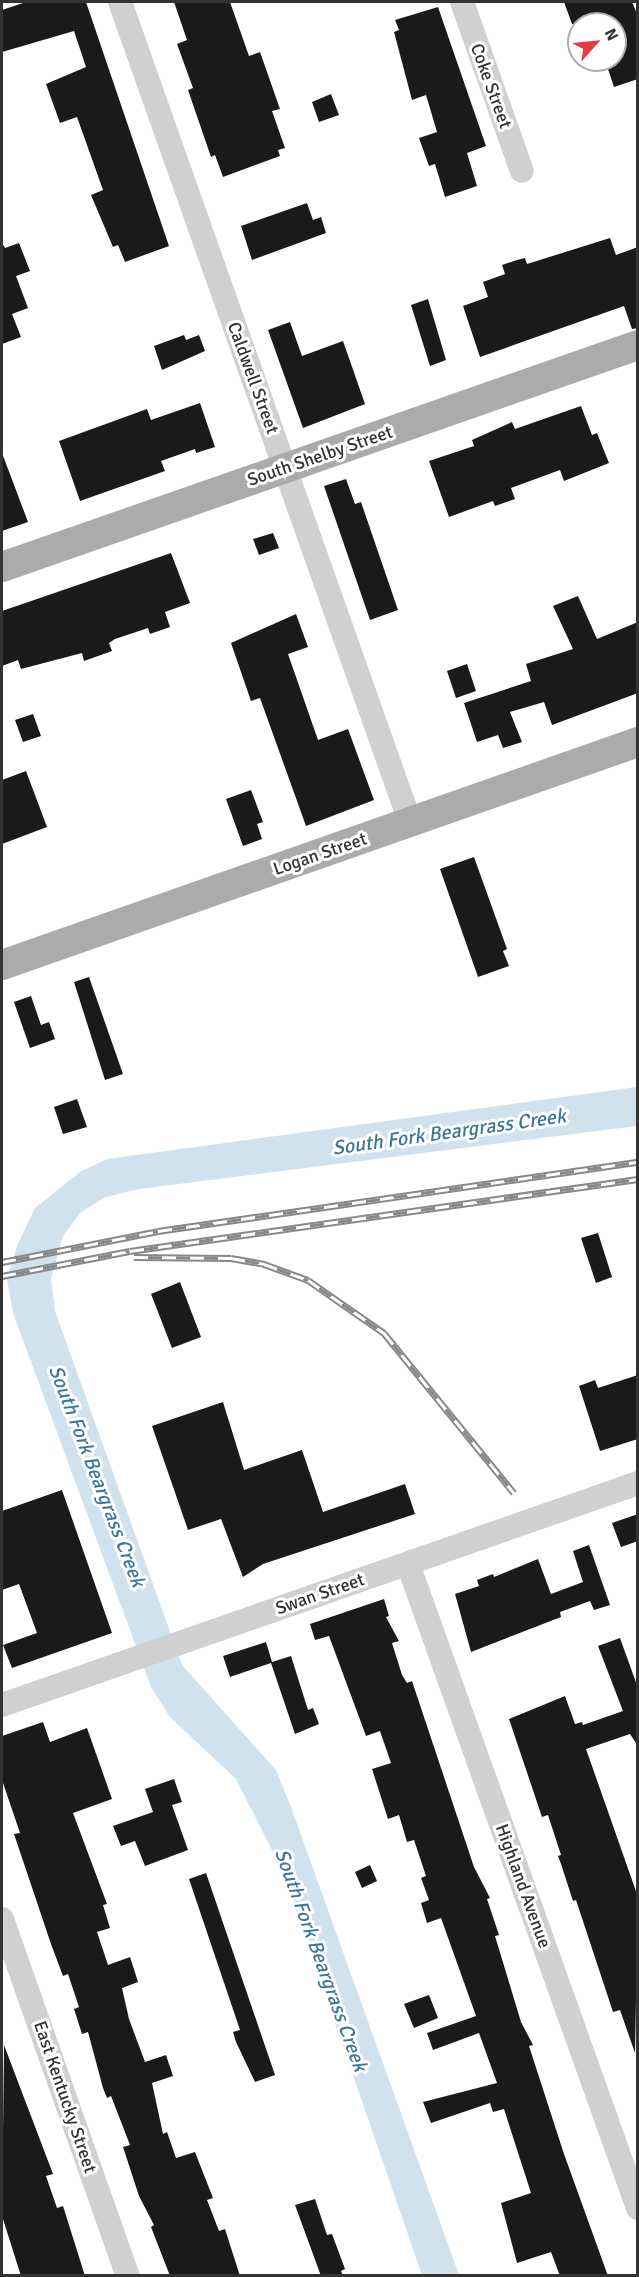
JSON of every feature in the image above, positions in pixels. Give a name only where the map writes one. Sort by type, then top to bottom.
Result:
[{"type":"main road","name":"South Shelby Street","points":[[2,567],[638,345]]},
{"type":"main road","name":"Logan Street","points":[[2,965],[638,742]]},
{"type":"street","name":"Caldwell Street","points":[[120,2],[410,822]]},
{"type":"street","name":"Coke Street","points":[[462,2],[522,171]]},
{"type":"street","name":"Swan Street","points":[[2,1705],[638,1483]]},
{"type":"street","name":"Highland Avenue","points":[[408,1564],[638,2208]]},
{"type":"street","name":"East Kentucky Street","points":[[2,1919],[128,2276]]},
{"type":"water","name":"South Fork Beargrass Creek","points":[[637,1087],[637,1126],[139,1189],[106,1197],[81,1212],[63,1236],[51,1278],[55,1311],[182,1665],[276,1770],[291,1807],[459,2275],[422,2275],[282,1870],[236,1779],[170,1717],[151,1687],[13,1313],[7,1279],[17,1246],[35,1208],[80,1172],[107,1159]]},
{"type":"building","points":[[26,2],[86,2],[169,246],[125,262],[118,245],[113,247],[91,195],[103,190],[77,117],[60,123],[46,84],[86,67],[74,31],[2,52],[2,10]]},
{"type":"building","points":[[174,2],[230,2],[249,56],[260,52],[280,109],[272,111],[285,148],[278,150],[280,156],[223,177],[215,155],[211,157],[188,90],[193,88],[177,44],[187,40]]},
{"type":"building","points":[[564,2],[632,2],[638,16],[638,79],[614,87],[609,72],[627,72],[627,12],[568,12]]},
{"type":"building","points":[[438,7],[486,146],[467,153],[477,186],[445,197],[435,164],[429,166],[419,138],[437,132],[426,95],[412,100],[394,32],[399,30],[395,20]]},
{"type":"building","points":[[331,94],[339,115],[319,122],[312,102]]},
{"type":"building","points":[[307,203],[313,220],[321,217],[326,233],[252,260],[241,226]]},
{"type":"building","points":[[610,238],[616,255],[638,247],[638,328],[632,329],[624,306],[480,357],[463,306],[488,297],[483,282],[505,274],[502,265],[525,258],[527,264]]},
{"type":"building","points":[[2,243],[5,248],[19,243],[30,271],[16,276],[28,308],[12,314],[21,337],[2,344]]},
{"type":"building","points":[[428,299],[446,360],[430,366],[411,305]]},
{"type":"building","points":[[290,322],[302,356],[343,341],[365,404],[303,428],[268,330]]},
{"type":"building","points":[[184,335],[186,340],[199,335],[205,351],[162,370],[154,346]]},
{"type":"building","points":[[200,403],[215,447],[196,453],[195,449],[161,461],[165,471],[80,501],[59,441],[147,409],[151,420]]},
{"type":"building","points":[[581,406],[592,435],[597,433],[609,463],[564,481],[560,470],[511,488],[515,499],[495,506],[493,501],[449,517],[429,461],[474,446],[472,440],[512,422],[515,429]]},
{"type":"building","points":[[2,453],[28,522],[2,531]]},
{"type":"building","points":[[346,479],[355,504],[361,502],[398,610],[370,620],[324,486]]},
{"type":"building","points":[[273,533],[279,548],[259,555],[253,539]]},
{"type":"building","points":[[171,553],[190,603],[165,612],[170,627],[150,634],[148,628],[115,639],[109,643],[112,651],[84,661],[82,653],[21,669],[18,660],[2,666],[2,611]]},
{"type":"building","points":[[578,596],[597,639],[638,622],[638,693],[552,725],[544,702],[510,712],[522,742],[503,748],[498,735],[477,742],[464,703],[531,681],[526,664],[573,649],[553,606]]},
{"type":"building","points":[[296,614],[308,647],[288,654],[318,740],[348,729],[374,800],[306,826],[260,698],[251,701],[231,643]]},
{"type":"building","points":[[467,664],[476,691],[456,698],[447,671]]},
{"type":"building","points":[[33,714],[41,736],[23,742],[15,720]]},
{"type":"building","points":[[26,771],[47,827],[2,844],[2,780]]},
{"type":"building","points":[[251,790],[263,822],[257,824],[262,839],[243,846],[226,799]]},
{"type":"building","points":[[474,857],[507,949],[503,951],[509,966],[478,977],[440,869]]},
{"type":"building","points":[[89,977],[123,1074],[105,1080],[74,982]]},
{"type":"building","points":[[31,996],[41,1025],[49,1022],[55,1039],[30,1048],[14,1002]]},
{"type":"building","points":[[77,1099],[87,1127],[63,1134],[54,1107]]},
{"type":"building","points":[[598,1233],[612,1277],[596,1283],[581,1238]]},
{"type":"building","points":[[180,1282],[201,1337],[172,1348],[151,1294]]},
{"type":"building","points":[[638,1375],[638,1439],[600,1451],[579,1386],[595,1380],[598,1388]]},
{"type":"building","points":[[223,1402],[244,1470],[302,1450],[323,1512],[405,1484],[415,1514],[263,1564],[243,1577],[221,1519],[188,1530],[152,1426]]},
{"type":"building","points":[[62,1490],[112,1633],[12,1668],[3,1645],[37,1633],[19,1584],[2,1590],[2,1511]]},
{"type":"building","points":[[638,1514],[638,1541],[621,1547],[612,1523]]},
{"type":"building","points":[[589,1545],[610,1605],[594,1610],[590,1601],[560,1612],[561,1617],[471,1652],[455,1594],[479,1586],[477,1580],[493,1574],[494,1577],[538,1559],[551,1594],[583,1582],[573,1551]]},
{"type":"building","points":[[384,1599],[389,1616],[386,1617],[399,1641],[392,1643],[402,1675],[407,1683],[412,1681],[474,1867],[490,1898],[487,1899],[499,1935],[495,1936],[521,2022],[533,2045],[529,2046],[564,2154],[608,2276],[560,2276],[551,2252],[517,2263],[501,2203],[531,2193],[504,2109],[493,2112],[490,2103],[431,2123],[423,2102],[497,2083],[479,2033],[433,2050],[427,2033],[476,2016],[441,1918],[427,1923],[421,1903],[429,1900],[421,1878],[426,1876],[414,1840],[407,1842],[399,1815],[388,1819],[372,1769],[391,1763],[380,1731],[366,1736],[329,1636],[315,1640],[310,1624]]},
{"type":"building","points":[[620,1638],[638,1688],[638,1746],[630,1734],[586,1749],[638,1897],[635,2053],[620,2010],[613,2012],[576,1900],[573,1901],[558,1856],[561,1855],[548,1815],[542,1817],[509,1719],[565,1696],[575,1724],[582,1722],[583,1725],[623,1711],[598,1646]]},
{"type":"building","points":[[266,1642],[272,1662],[291,1656],[308,1710],[313,1708],[319,1724],[295,1734],[271,1663],[230,1677],[223,1656]]},
{"type":"building","points":[[43,1722],[50,1742],[87,1728],[112,1799],[73,1813],[107,1904],[103,1905],[110,1928],[97,1932],[108,1965],[130,1957],[138,1982],[122,1988],[129,2019],[145,2062],[166,2055],[173,2076],[152,2083],[163,2134],[167,2132],[176,2158],[195,2152],[213,2198],[207,2200],[219,2231],[225,2229],[240,2276],[170,2276],[151,2227],[154,2225],[139,2196],[123,2147],[130,2145],[111,2096],[107,2098],[103,2088],[88,2032],[82,2034],[74,2009],[79,2007],[68,1974],[63,1976],[51,1944],[14,1834],[20,1833],[2,1780],[2,1736]]},
{"type":"building","points":[[174,1779],[182,1802],[172,1805],[188,1850],[145,1866],[135,1841],[121,1846],[113,1826],[153,1812],[145,1789]]},
{"type":"building","points":[[370,1865],[377,1881],[362,1888],[355,1872]]},
{"type":"building","points":[[206,1873],[275,2075],[255,2082],[236,2042],[233,2032],[240,2030],[189,1879]]},
{"type":"building","points":[[429,1995],[438,2018],[414,2028],[404,2004]]},
{"type":"building","points":[[4,2045],[53,2174],[46,2176],[57,2208],[63,2206],[85,2276],[21,2276],[2,2216]]},
{"type":"building","points":[[315,2199],[327,2235],[332,2234],[345,2269],[341,2271],[343,2276],[321,2276],[295,2205]]},
{"type":"railway","points":[[2,1262],[158,1231],[638,1162]]},
{"type":"railway","points":[[2,1276],[130,1251],[638,1179]]},
{"type":"railway","points":[[134,1257],[231,1258],[264,1264],[308,1280],[384,1333],[514,1493]]}]
